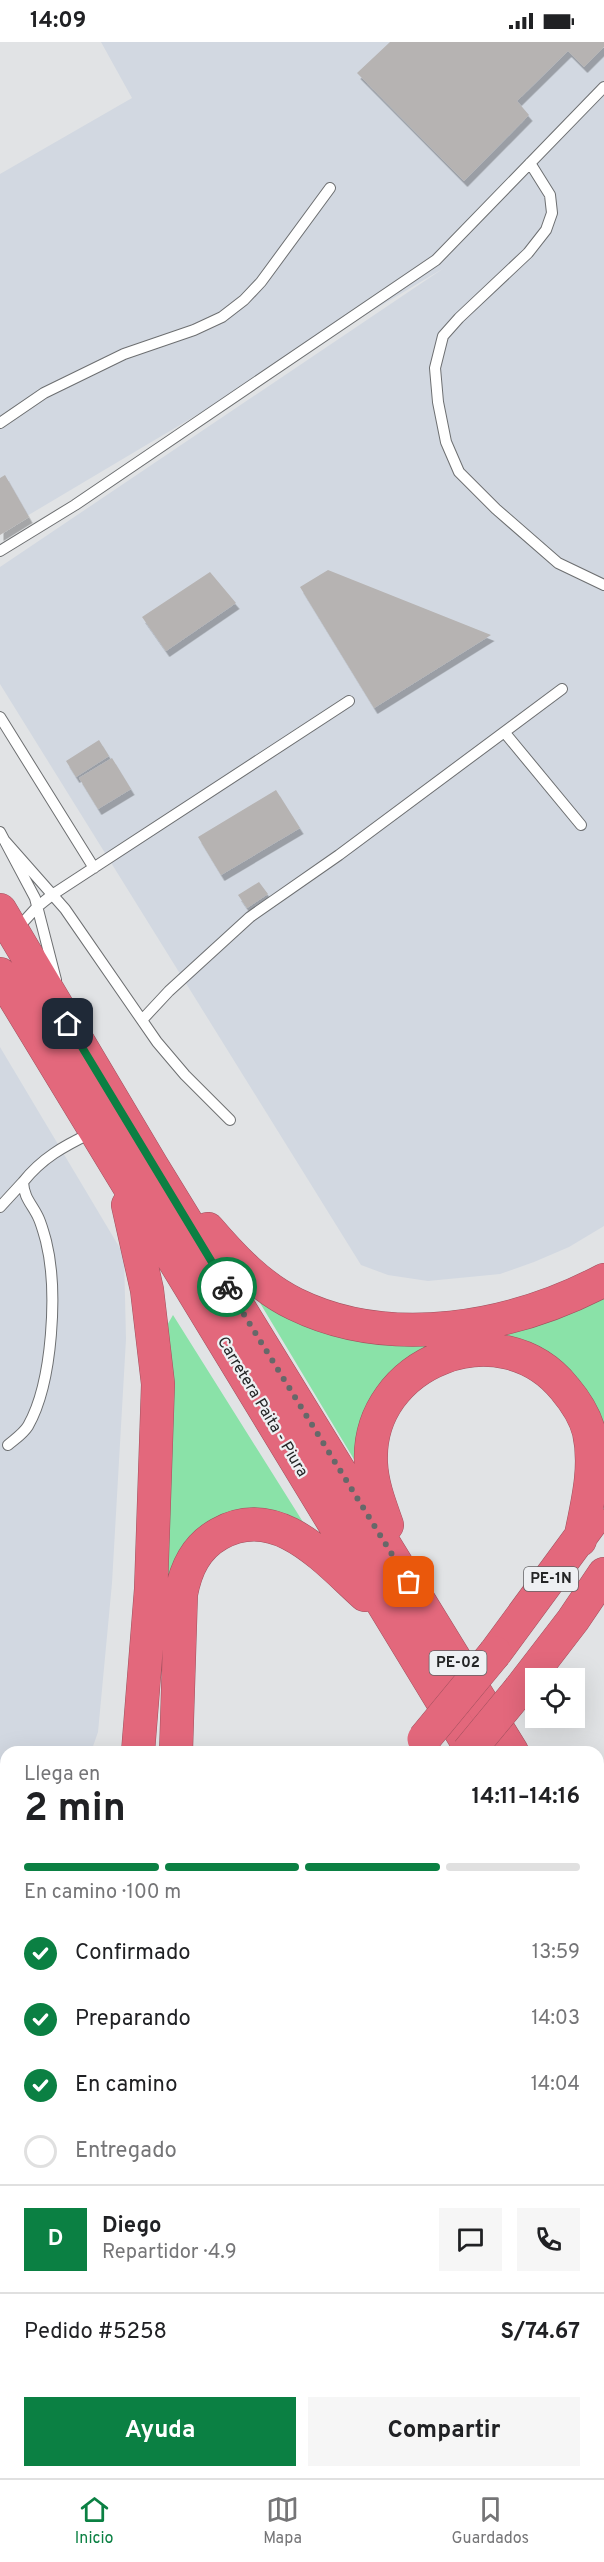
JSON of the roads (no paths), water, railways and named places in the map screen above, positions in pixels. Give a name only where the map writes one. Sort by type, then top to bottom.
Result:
[{"type":"highway","name":"Carretera Paita - Piura","points":[[7,922],[153,1166],[409,1582]]},
{"type":"highway","name":"Carretera Paita - Piura","points":[[0,974],[469,1746]]},
{"type":"highway","points":[[153,1166],[228,1252],[252,1275],[294,1303],[348,1323],[396,1329],[434,1329],[472,1324],[531,1310],[604,1280]]},
{"type":"highway","points":[[121,1174],[147,1290],[159,1384],[151,1589],[138,1746]]},
{"type":"highway","points":[[409,1582],[378,1501],[371,1463],[374,1434],[384,1408],[398,1387],[421,1368],[457,1353],[482,1349],[511,1353],[525,1358],[561,1383],[579,1407],[589,1431],[592,1463],[587,1508],[580,1540]]},
{"type":"highway","name":"PE-1N","points":[[418,1746],[495,1653],[580,1540],[604,1502]]},
{"type":"highway","points":[[176,1746],[183,1581],[198,1551],[215,1536],[246,1524],[268,1525],[290,1532],[314,1550],[389,1616]]},
{"type":"highway","name":"PE-1N","points":[[473,1746],[573,1620],[604,1574]]},
{"type":"highway","name":"PE-02","points":[[409,1582],[508,1746]]},
{"type":"highway","points":[[573,1620],[604,1599]]},
{"type":"lane","points":[[0,551],[75,505],[436,260],[604,87]]},
{"type":"lane","points":[[530,163],[550,195],[552,213],[546,230],[528,253],[443,336],[435,368],[438,402],[446,442],[459,472],[496,509],[558,563],[604,585]]},
{"type":"lane","points":[[0,423],[44,393],[124,354],[194,330],[222,317],[244,300],[261,282],[330,188]]},
{"type":"lane","points":[[142,1020],[169,991],[250,917],[339,855],[562,689]]},
{"type":"lane","points":[[7,922],[37,907],[349,701]]},
{"type":"lane","points":[[0,717],[94,868]]},
{"type":"lane","points":[[505,733],[581,825]]},
{"type":"lane","points":[[2,837],[65,909],[142,1020],[185,1075],[230,1120]]},
{"type":"lane","points":[[2,837],[37,907],[68,1024]]},
{"type":"lane","points":[[0,1207],[42,1160],[61,1147],[95,1131]]},
{"type":"lane","points":[[8,1445],[28,1425],[42,1386],[53,1296],[51,1265],[45,1240],[39,1219],[24,1194],[23,1182]]}]
